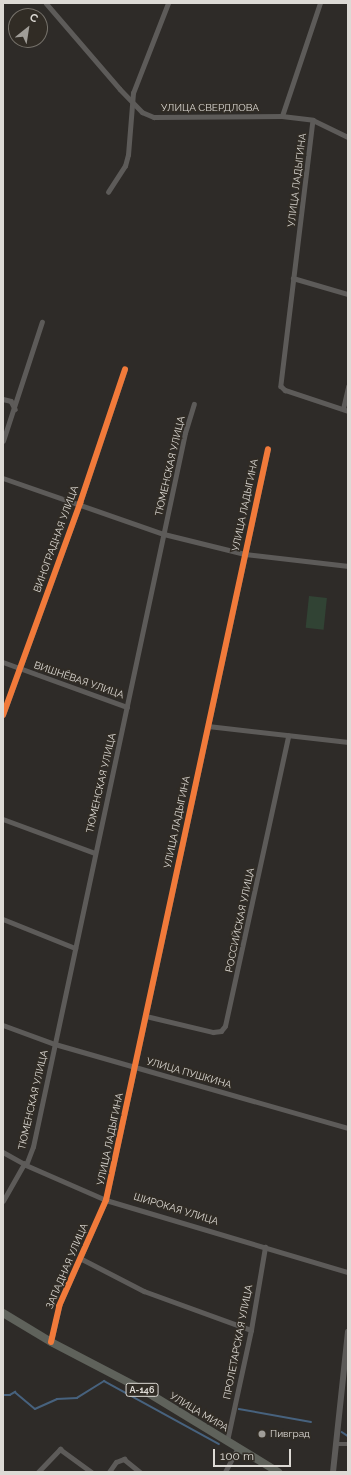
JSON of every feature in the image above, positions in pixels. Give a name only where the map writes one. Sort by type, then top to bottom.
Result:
[{"type":"highway","name":"УЛИЦА МИРА","points":[[3,1313],[50,1342],[145,1391],[278,1472]]},
{"type":"street","name":"УЛИЦА СВЕРДЛОВА","points":[[46,3],[132,102],[154,117],[282,116],[313,120],[348,137]]},
{"type":"street","points":[[108,192],[119,177],[128,155],[132,102],[168,3]]},
{"type":"street","points":[[282,116],[320,3]]},
{"type":"street","name":"УЛИЦА ЛАДЫГИНА","points":[[313,120],[281,386],[285,390],[346,410]]},
{"type":"street","points":[[294,278],[348,294]]},
{"type":"street","points":[[3,441],[15,409],[42,322]]},
{"type":"street","name":"ВИНОГРАДНАЯ УЛИЦА","points":[[3,715],[80,503],[125,369]]},
{"type":"street","points":[[346,410],[348,387]]},
{"type":"street","points":[[3,398],[11,401],[15,409]]},
{"type":"street","name":"ТЮМЕНСКАЯ УЛИЦА","points":[[3,1201],[25,1165],[33,1147],[185,433],[194,404]]},
{"type":"street","name":"УЛИЦА ЛАДЫГИНА","points":[[106,1200],[136,1067],[268,449]]},
{"type":"street","points":[[3,478],[80,503],[164,534],[245,554],[348,566]]},
{"type":"street","name":"ВИШНЁВАЯ УЛИЦА","points":[[3,662],[127,707]]},
{"type":"street","points":[[208,726],[348,742]]},
{"type":"street","name":"РОССИЙСКАЯ УЛИЦА","points":[[146,1016],[213,1032],[221,1031],[225,1026],[288,736]]},
{"type":"street","points":[[3,819],[95,854]]},
{"type":"street","points":[[3,919],[75,948]]},
{"type":"street","name":"УЛИЦА ПУШКИНА","points":[[3,1025],[55,1044],[348,1128]]},
{"type":"street","name":"ШИРОКАЯ УЛИЦА","points":[[3,1152],[25,1165],[106,1200],[348,1272]]},
{"type":"street","name":"ЗАПАДНАЯ УЛИЦА","points":[[50,1342],[58,1306],[106,1200]]},
{"type":"street","name":"ПРОЛЕТАРСКАЯ УЛИЦА","points":[[227,1441],[251,1330],[265,1247]]},
{"type":"street","points":[[80,1258],[144,1291],[251,1330]]},
{"type":"street","points":[[333,1472],[348,1332]]},
{"type":"street","points":[[336,1444],[348,1444]]},
{"type":"street","points":[[225,1472],[238,1448]]},
{"type":"street","points":[[38,1472],[60,1449],[64,1449],[92,1472]]},
{"type":"street","points":[[109,1472],[116,1462],[124,1459],[140,1472]]},
{"type":"green space","points":[[309,596],[327,598],[324,630],[306,628]]},
{"type":"waterway","points":[[3,1395],[10,1395],[15,1392],[35,1409],[57,1399],[77,1398],[104,1381],[219,1444]]},
{"type":"waterway","points":[[239,1409],[311,1422]]},
{"type":"waterway","points":[[342,1432],[348,1436]]},
{"type":"cycle path","points":[[3,715],[80,503],[125,369]]},
{"type":"cycle path","points":[[51,1342],[59,1306],[106,1200],[268,449]]},
{"type":"place","name":"Пивград","points":[[262,1434]]}]
